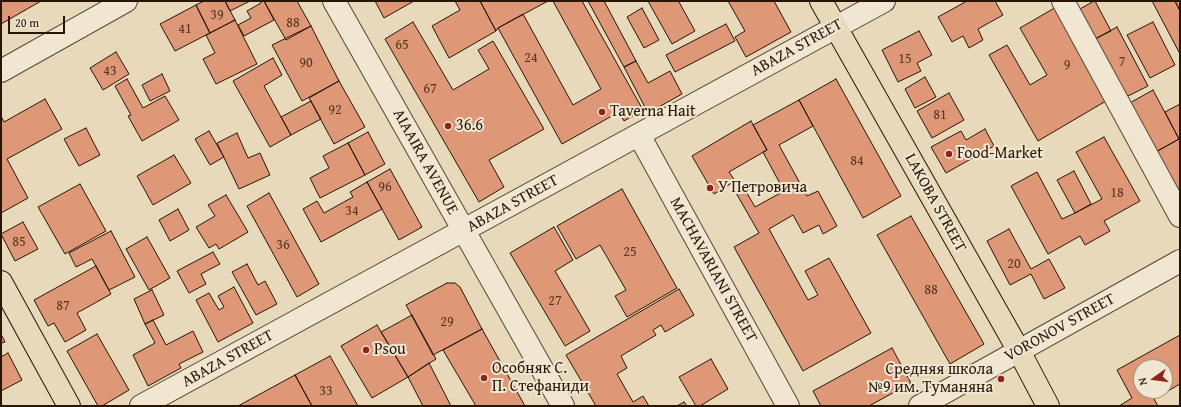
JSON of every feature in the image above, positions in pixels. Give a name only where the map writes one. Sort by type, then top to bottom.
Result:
[{"type":"main road","name":"LAKOBA STREET","points":[[821,1],[1019,351],[1048,406]]},
{"type":"main road","points":[[1,282],[70,406]]},
{"type":"street","points":[[1,71],[126,1]]},
{"type":"street","name":"AIAAIRA AVENUE","points":[[334,1],[563,406]]},
{"type":"street","name":"ABAZA STREET","points":[[141,406],[884,1]]},
{"type":"street","points":[[1063,1],[1180,216]]},
{"type":"street","name":"MACHAVARIANI STREET","points":[[639,135],[788,406]]},
{"type":"street","name":"VORONOV STREET","points":[[920,406],[1180,261]]},
{"type":"building","points":[[1,1],[41,1],[1,24]]},
{"type":"building","points":[[204,1],[225,1],[235,20],[210,33],[196,5]]},
{"type":"building","points":[[225,1],[250,1],[230,11]]},
{"type":"building","points":[[260,1],[264,1],[274,20],[244,36],[238,25],[251,18],[247,11],[261,3]]},
{"type":"building","points":[[264,1],[297,1],[311,26],[286,40]]},
{"type":"building","points":[[375,1],[414,1],[384,18]]},
{"type":"building","points":[[455,1],[480,1],[496,31],[449,58],[432,26],[460,10]]},
{"type":"building","points":[[480,1],[548,1],[498,28],[496,31]]},
{"type":"building","points":[[553,1],[582,1],[643,110],[624,121],[619,112],[562,144],[498,28],[523,14],[573,105],[601,89]]},
{"type":"building","points":[[588,1],[604,1],[636,61],[624,67]]},
{"type":"building","points":[[648,1],[681,1],[679,2],[695,31],[672,44]]},
{"type":"building","points":[[728,1],[774,1],[791,32],[746,57],[735,37],[745,31]]},
{"type":"building","points":[[967,1],[995,1],[1003,15],[978,29],[983,40],[969,48],[963,36],[952,42],[938,17]]},
{"type":"building","points":[[1094,1],[1111,31],[1095,39],[1080,9]]},
{"type":"building","points":[[1152,1],[1175,1],[1180,11],[1180,54]]},
{"type":"building","points":[[1175,1],[1180,1],[1180,11]]},
{"type":"building","points":[[196,5],[210,33],[175,51],[160,24]]},
{"type":"building","points":[[1058,6],[1111,98],[1038,141],[989,55],[1007,45],[1030,85],[1047,75],[1020,28]]},
{"type":"building","points":[[642,8],[659,40],[644,48],[627,17]]},
{"type":"building","points":[[235,20],[257,64],[216,84],[203,59],[215,53],[206,35]]},
{"type":"building","points":[[413,22],[453,90],[489,69],[478,50],[493,41],[544,129],[489,160],[504,187],[479,202],[385,39]]},
{"type":"building","points":[[1153,22],[1175,65],[1150,78],[1127,35]]},
{"type":"building","points":[[726,24],[735,41],[675,72],[666,55]]},
{"type":"building","points":[[311,26],[339,81],[302,101],[272,45]]},
{"type":"building","points":[[1117,27],[1148,86],[1126,97],[1095,39]]},
{"type":"building","points":[[919,31],[932,55],[917,63],[921,71],[898,82],[882,50]]},
{"type":"building","points":[[116,52],[129,74],[103,90],[90,68]]},
{"type":"building","points":[[273,58],[282,75],[264,86],[291,135],[270,147],[233,81]]},
{"type":"building","points":[[636,61],[648,83],[670,71],[682,94],[648,113],[624,67]]},
{"type":"building","points":[[162,74],[170,91],[150,101],[142,85]]},
{"type":"building","points":[[925,77],[936,97],[915,108],[905,89]]},
{"type":"building","points":[[127,79],[143,108],[165,96],[179,120],[142,141],[128,116],[131,115],[115,86]]},
{"type":"building","points":[[836,79],[901,196],[863,218],[799,100]]},
{"type":"building","points":[[339,81],[365,127],[334,144],[309,98]]},
{"type":"building","points":[[1153,90],[1179,139],[1154,153],[1128,104]]},
{"type":"building","points":[[949,93],[964,120],[932,138],[917,111]]},
{"type":"building","points":[[45,99],[62,129],[7,159],[28,198],[1,213],[1,116],[4,122]]},
{"type":"building","points":[[799,100],[813,126],[779,145],[807,196],[818,191],[837,226],[823,234],[819,225],[803,233],[793,215],[769,229],[808,300],[818,295],[805,271],[829,258],[871,333],[803,371],[734,247],[759,233],[736,193],[744,188],[755,207],[784,191],[763,152],[767,150],[753,125]]},
{"type":"building","points":[[311,101],[321,119],[291,135],[281,117]]},
{"type":"building","points":[[1180,104],[1180,199],[1154,153],[1179,139],[1165,112]]},
{"type":"building","points":[[751,121],[767,150],[729,172],[735,181],[714,194],[692,156]]},
{"type":"building","points":[[86,128],[100,155],[79,166],[64,139]]},
{"type":"building","points":[[985,129],[994,146],[946,173],[931,147],[961,131],[966,140]]},
{"type":"building","points":[[209,131],[224,157],[210,165],[195,139]]},
{"type":"building","points":[[368,132],[385,164],[365,175],[348,143]]},
{"type":"building","points":[[237,133],[248,158],[260,153],[270,175],[239,189],[217,143]]},
{"type":"building","points":[[1104,137],[1140,201],[1104,221],[1110,231],[1085,245],[1080,236],[1048,254],[1011,186],[1037,172],[1062,219],[1102,199],[1076,152]]},
{"type":"building","points":[[348,143],[365,175],[320,198],[310,178],[329,168],[323,156]]},
{"type":"building","points":[[174,155],[191,183],[153,205],[137,176]]},
{"type":"building","points":[[390,169],[422,227],[399,240],[367,182]]},
{"type":"building","points":[[1074,171],[1091,204],[1075,213],[1057,180]]},
{"type":"building","points":[[367,182],[382,209],[321,242],[303,209],[317,201],[324,213],[353,197],[350,192]]},
{"type":"building","points":[[80,184],[106,231],[65,254],[38,207]]},
{"type":"building","points":[[622,189],[677,288],[627,317],[615,296],[626,290],[600,245],[576,259],[557,226]]},
{"type":"building","points":[[269,193],[319,284],[297,297],[247,206]]},
{"type":"building","points":[[226,195],[248,232],[219,249],[216,244],[209,248],[196,227],[215,216],[208,205]]},
{"type":"building","points":[[178,209],[189,230],[170,241],[159,220]]},
{"type":"building","points":[[911,216],[984,344],[950,364],[877,235]]},
{"type":"building","points":[[23,222],[38,249],[15,261],[1,234]]},
{"type":"building","points":[[554,227],[573,260],[555,271],[590,331],[565,346],[510,253]]},
{"type":"building","points":[[1009,229],[1031,269],[1049,259],[1065,288],[1044,299],[1031,274],[1010,285],[987,241]]},
{"type":"building","points":[[111,231],[135,277],[109,290],[92,259],[76,267],[69,253]]},
{"type":"building","points":[[147,237],[170,278],[149,290],[126,249]]},
{"type":"building","points":[[213,252],[220,264],[201,274],[206,284],[189,293],[177,271]]},
{"type":"building","points":[[247,264],[258,285],[265,281],[277,304],[256,315],[232,272]]},
{"type":"building","points":[[96,266],[111,294],[77,313],[86,330],[65,342],[54,323],[48,326],[34,300]]},
{"type":"building","points":[[447,283],[455,283],[460,287],[482,329],[433,355],[406,305]]},
{"type":"building","points":[[234,287],[253,323],[218,342],[196,300],[209,293],[219,310],[224,307],[218,296]]},
{"type":"building","points":[[679,289],[694,315],[665,332],[661,325],[653,330],[656,335],[621,356],[627,368],[617,374],[633,402],[643,396],[649,406],[596,406],[566,355]]},
{"type":"building","points":[[152,290],[164,315],[145,324],[134,299]]},
{"type":"building","points":[[412,315],[436,359],[408,377],[381,332]]},
{"type":"building","points":[[153,320],[166,345],[193,331],[203,352],[179,364],[181,368],[148,386],[133,355],[155,343],[145,324]]},
{"type":"building","points":[[377,325],[408,377],[372,398],[341,346]]},
{"type":"building","name":"Особняк С. П. Стефаниди","points":[[482,329],[525,406],[476,406],[443,350]]},
{"type":"building","points":[[1,334],[5,342],[1,343]]},
{"type":"building","points":[[97,334],[129,390],[102,406],[98,406],[67,351]]},
{"type":"building","points":[[1180,335],[1180,384],[1173,388],[1173,359],[1137,359]]},
{"type":"building","points":[[892,348],[911,383],[869,406],[821,406],[813,391]]},
{"type":"building","points":[[8,353],[22,380],[1,391],[1,357]]},
{"type":"building","points":[[330,356],[358,406],[312,406],[295,375]]},
{"type":"building","points":[[711,359],[728,389],[700,406],[696,406],[679,377]]},
{"type":"building","points":[[1133,361],[1133,399],[1154,399],[1158,406],[1119,406],[1132,398],[1117,370]]},
{"type":"building","points":[[429,363],[451,406],[423,406],[408,377]]},
{"type":"building","points":[[295,375],[312,406],[238,406]]},
{"type":"building","points":[[684,402],[687,406],[677,406]]},
{"type":"place","name":"Taverna Hait","points":[[602,112]]},
{"type":"place","name":"36.6","points":[[448,126]]},
{"type":"place","name":"Food-Market","points":[[949,154]]},
{"type":"place","name":"У Петровича","points":[[710,188]]},
{"type":"place","name":"Psou","points":[[366,350]]},
{"type":"place","name":"Особняк С. П. Стефаниди","points":[[484,378]]},
{"type":"place","name":"Средняя школа №9 им. Туманяна","points":[[1001,379]]}]
